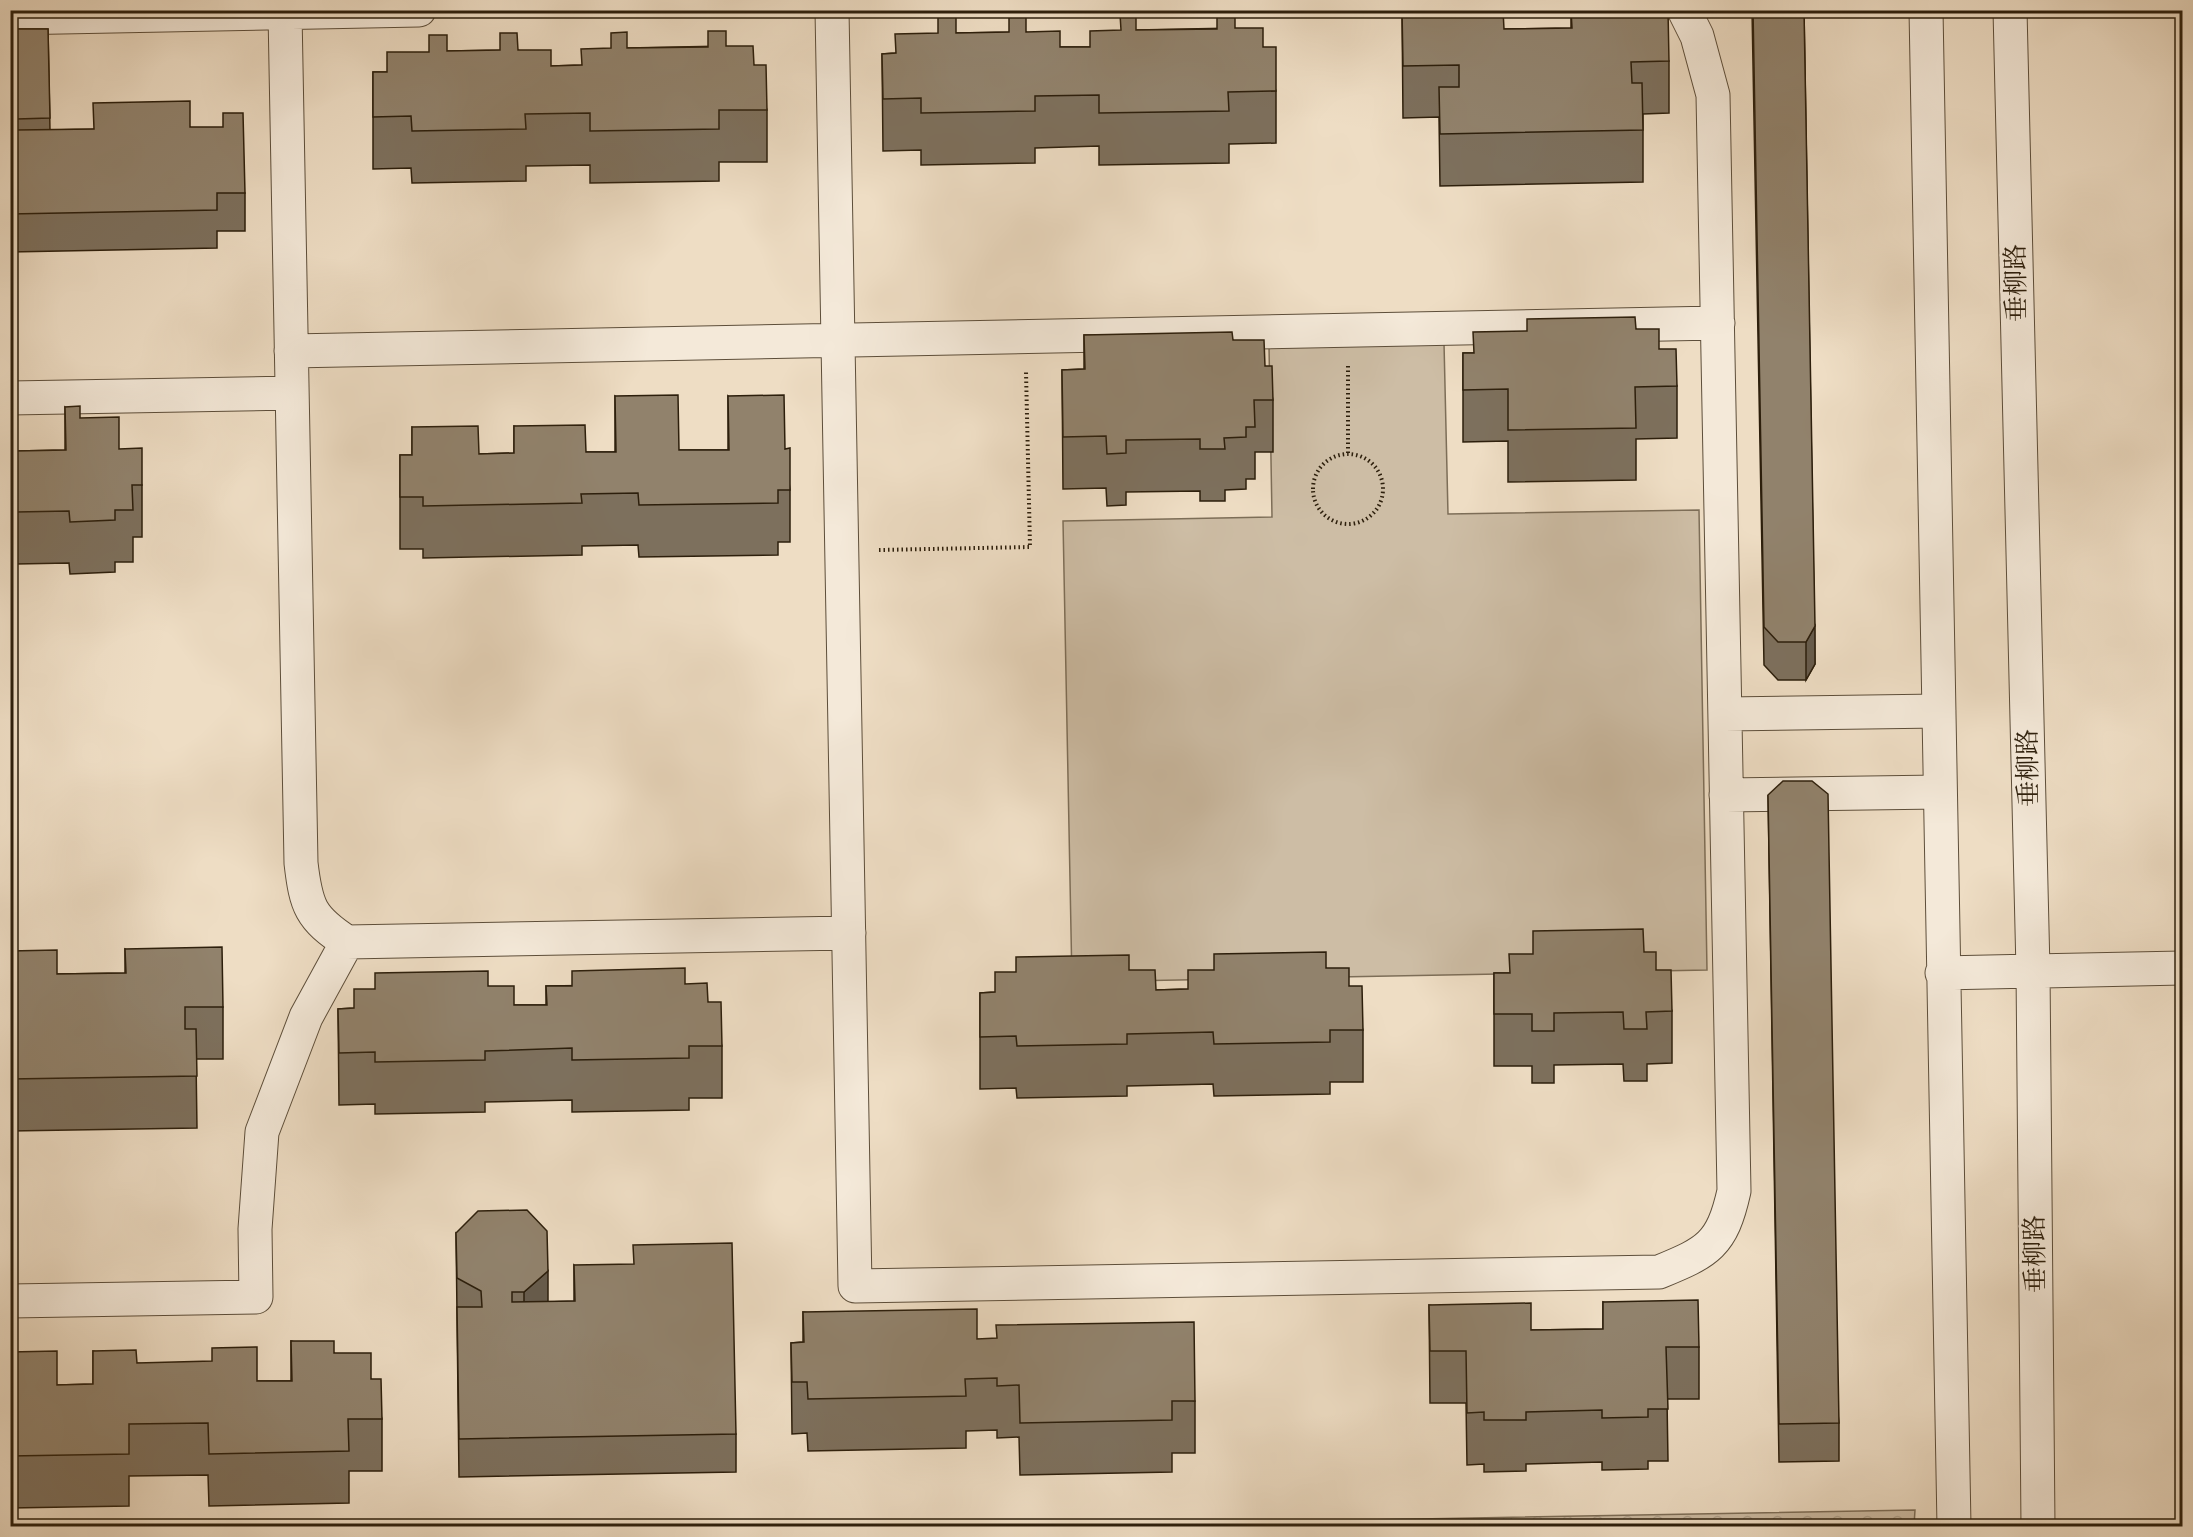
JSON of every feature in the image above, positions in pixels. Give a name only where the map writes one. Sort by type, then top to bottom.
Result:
[{"type":"street","points":[[10,18],[419,10]]},
{"type":"street","points":[[832,10],[855,1286],[1659,1272],[1692,1258],[1717,1239],[1728,1215],[1734,1191],[1713,94],[1697,36],[1684,10]]},
{"type":"street","points":[[1926,10],[1954,1527]]},
{"type":"street","name":"垂柳路","points":[[2010,10],[2032,970],[2038,1527]]},
{"type":"street","points":[[285,13],[301,863],[304,889],[314,916],[326,928],[347,942],[849,933]]},
{"type":"street","points":[[291,351],[1718,323]]},
{"type":"street","points":[[10,398],[292,393]]},
{"type":"street","points":[[1725,714],[1939,711]]},
{"type":"street","points":[[1726,795],[1940,792]]},
{"type":"street","points":[[10,1302],[256,1297],[255,1229],[262,1132],[306,1017],[347,942]]},
{"type":"street","points":[[1942,973],[2182,968]]},
{"type":"path","points":[[1348,330],[1348,454]]},
{"type":"path","points":[[842,551],[1030,547],[1025,335]]},
{"type":"path","points":[[1348,454],[1358,455],[1371,462],[1379,472],[1383,483],[1383,495],[1378,507],[1369,518],[1357,523],[1342,523],[1330,519],[1319,509],[1313,497],[1313,483],[1318,469],[1329,459],[1348,454]]},
{"type":"green space","points":[[1444,343],[1448,514],[1699,510],[1707,970],[1072,982],[1063,521],[1272,517],[1269,346]]},
{"type":"green space","points":[[1915,1510],[1914,1526],[1031,1526]]},
{"type":"building","points":[[10,10],[15,10],[15,29],[48,29],[50,118],[17,119],[17,130],[94,129],[93,103],[190,101],[190,127],[223,127],[223,113],[243,113],[245,193],[217,193],[217,210],[10,214]]},
{"type":"building","points":[[1402,10],[1503,10],[1504,29],[1572,28],[1571,10],[1668,10],[1669,61],[1631,62],[1632,83],[1642,83],[1643,130],[1440,134],[1439,87],[1459,87],[1459,65],[1403,66]]},
{"type":"building","points":[[1753,10],[1804,10],[1815,626],[1806,642],[1778,642],[1764,627]]},
{"type":"building","points":[[1217,13],[1235,13],[1235,28],[1263,28],[1263,47],[1276,47],[1276,91],[1228,92],[1229,111],[1099,113],[1099,95],[1035,96],[1035,111],[921,113],[921,98],[883,99],[882,54],[896,53],[895,34],[938,33],[938,17],[956,17],[956,33],[1009,32],[1009,15],[1026,15],[1026,32],[1060,31],[1060,47],[1090,47],[1090,31],[1121,30],[1120,14],[1136,14],[1136,30],[1217,29]]},
{"type":"building","points":[[708,31],[726,31],[726,46],[753,46],[754,65],[766,65],[767,110],[719,110],[719,129],[590,131],[590,113],[525,114],[526,129],[412,131],[411,116],[373,117],[373,72],[387,72],[387,52],[429,52],[429,35],[447,35],[447,51],[500,50],[500,33],[517,33],[518,50],[551,50],[551,66],[582,65],[581,49],[611,48],[611,33],[627,32],[627,48],[708,47]]},
{"type":"building","points":[[1635,317],[1636,329],[1659,329],[1659,349],[1676,349],[1677,386],[1635,387],[1636,428],[1508,430],[1508,389],[1463,390],[1463,353],[1474,353],[1473,332],[1527,331],[1527,319]]},
{"type":"building","points":[[1232,332],[1233,340],[1264,340],[1265,366],[1272,366],[1273,400],[1254,400],[1255,427],[1246,427],[1246,437],[1224,438],[1225,449],[1200,449],[1200,439],[1126,440],[1126,453],[1107,454],[1106,436],[1063,437],[1062,370],[1085,369],[1084,335]]},
{"type":"building","points":[[678,395],[679,450],[729,450],[728,396],[784,395],[785,449],[790,448],[790,490],[778,490],[778,503],[639,505],[638,493],[581,494],[582,503],[423,506],[423,497],[400,497],[400,455],[412,455],[412,427],[478,426],[479,454],[514,453],[514,426],[585,425],[586,452],[616,452],[615,396]]},
{"type":"building","points":[[80,406],[80,418],[119,417],[119,449],[142,448],[142,485],[132,485],[133,510],[115,510],[115,520],[70,522],[69,511],[16,512],[16,522],[10,522],[10,410],[15,409],[16,451],[66,450],[65,407]]},
{"type":"building","points":[[1783,781],[1812,781],[1828,794],[1839,1423],[1779,1424],[1768,795]]},
{"type":"building","points":[[1643,929],[1644,952],[1656,952],[1656,970],[1671,970],[1672,1011],[1646,1012],[1647,1029],[1624,1029],[1623,1012],[1554,1013],[1554,1031],[1532,1031],[1532,1014],[1494,1014],[1494,973],[1510,973],[1509,954],[1533,954],[1533,931]]},
{"type":"building","points":[[222,947],[223,1007],[185,1007],[185,1029],[196,1029],[197,1076],[10,1079],[10,1032],[13,1032],[12,1010],[10,1010],[10,951],[57,950],[57,974],[126,973],[125,949]]},
{"type":"building","points":[[1326,952],[1326,968],[1349,968],[1349,986],[1362,986],[1363,1030],[1330,1030],[1330,1042],[1214,1044],[1213,1032],[1127,1034],[1127,1044],[1017,1046],[1016,1036],[980,1037],[980,993],[995,992],[995,972],[1016,972],[1016,957],[1129,955],[1129,970],[1155,970],[1156,990],[1188,989],[1188,970],[1214,970],[1214,954]]},
{"type":"building","points":[[685,968],[685,984],[707,983],[708,1002],[721,1002],[722,1046],[689,1046],[689,1058],[572,1060],[572,1048],[485,1051],[485,1060],[375,1062],[375,1052],[339,1053],[338,1009],[354,1008],[354,989],[375,989],[375,973],[488,971],[488,986],[514,986],[514,1005],[547,1005],[546,986],[572,986],[572,971]]},
{"type":"building","points":[[527,1210],[547,1231],[548,1271],[524,1292],[512,1292],[512,1302],[575,1301],[574,1265],[634,1264],[633,1245],[732,1243],[736,1434],[459,1439],[457,1307],[482,1307],[481,1291],[457,1278],[456,1233],[478,1211]]},
{"type":"building","points":[[1698,1300],[1699,1347],[1666,1347],[1668,1409],[1648,1409],[1648,1417],[1602,1418],[1602,1410],[1526,1412],[1526,1420],[1484,1420],[1484,1412],[1467,1413],[1466,1351],[1430,1351],[1429,1305],[1531,1303],[1531,1330],[1603,1329],[1603,1302]]},
{"type":"building","points":[[977,1309],[977,1339],[997,1338],[996,1325],[1194,1322],[1195,1401],[1172,1401],[1172,1420],[1020,1423],[1019,1385],[997,1386],[997,1378],[965,1379],[966,1396],[808,1399],[807,1382],[792,1382],[791,1343],[804,1342],[803,1312]]},
{"type":"building","points":[[291,1341],[334,1341],[334,1353],[371,1353],[371,1379],[381,1379],[382,1419],[348,1419],[349,1451],[209,1454],[208,1423],[129,1424],[129,1454],[10,1456],[10,1352],[57,1351],[57,1385],[93,1384],[93,1351],[136,1350],[137,1363],[212,1361],[212,1348],[257,1347],[257,1381],[292,1381]]}]
